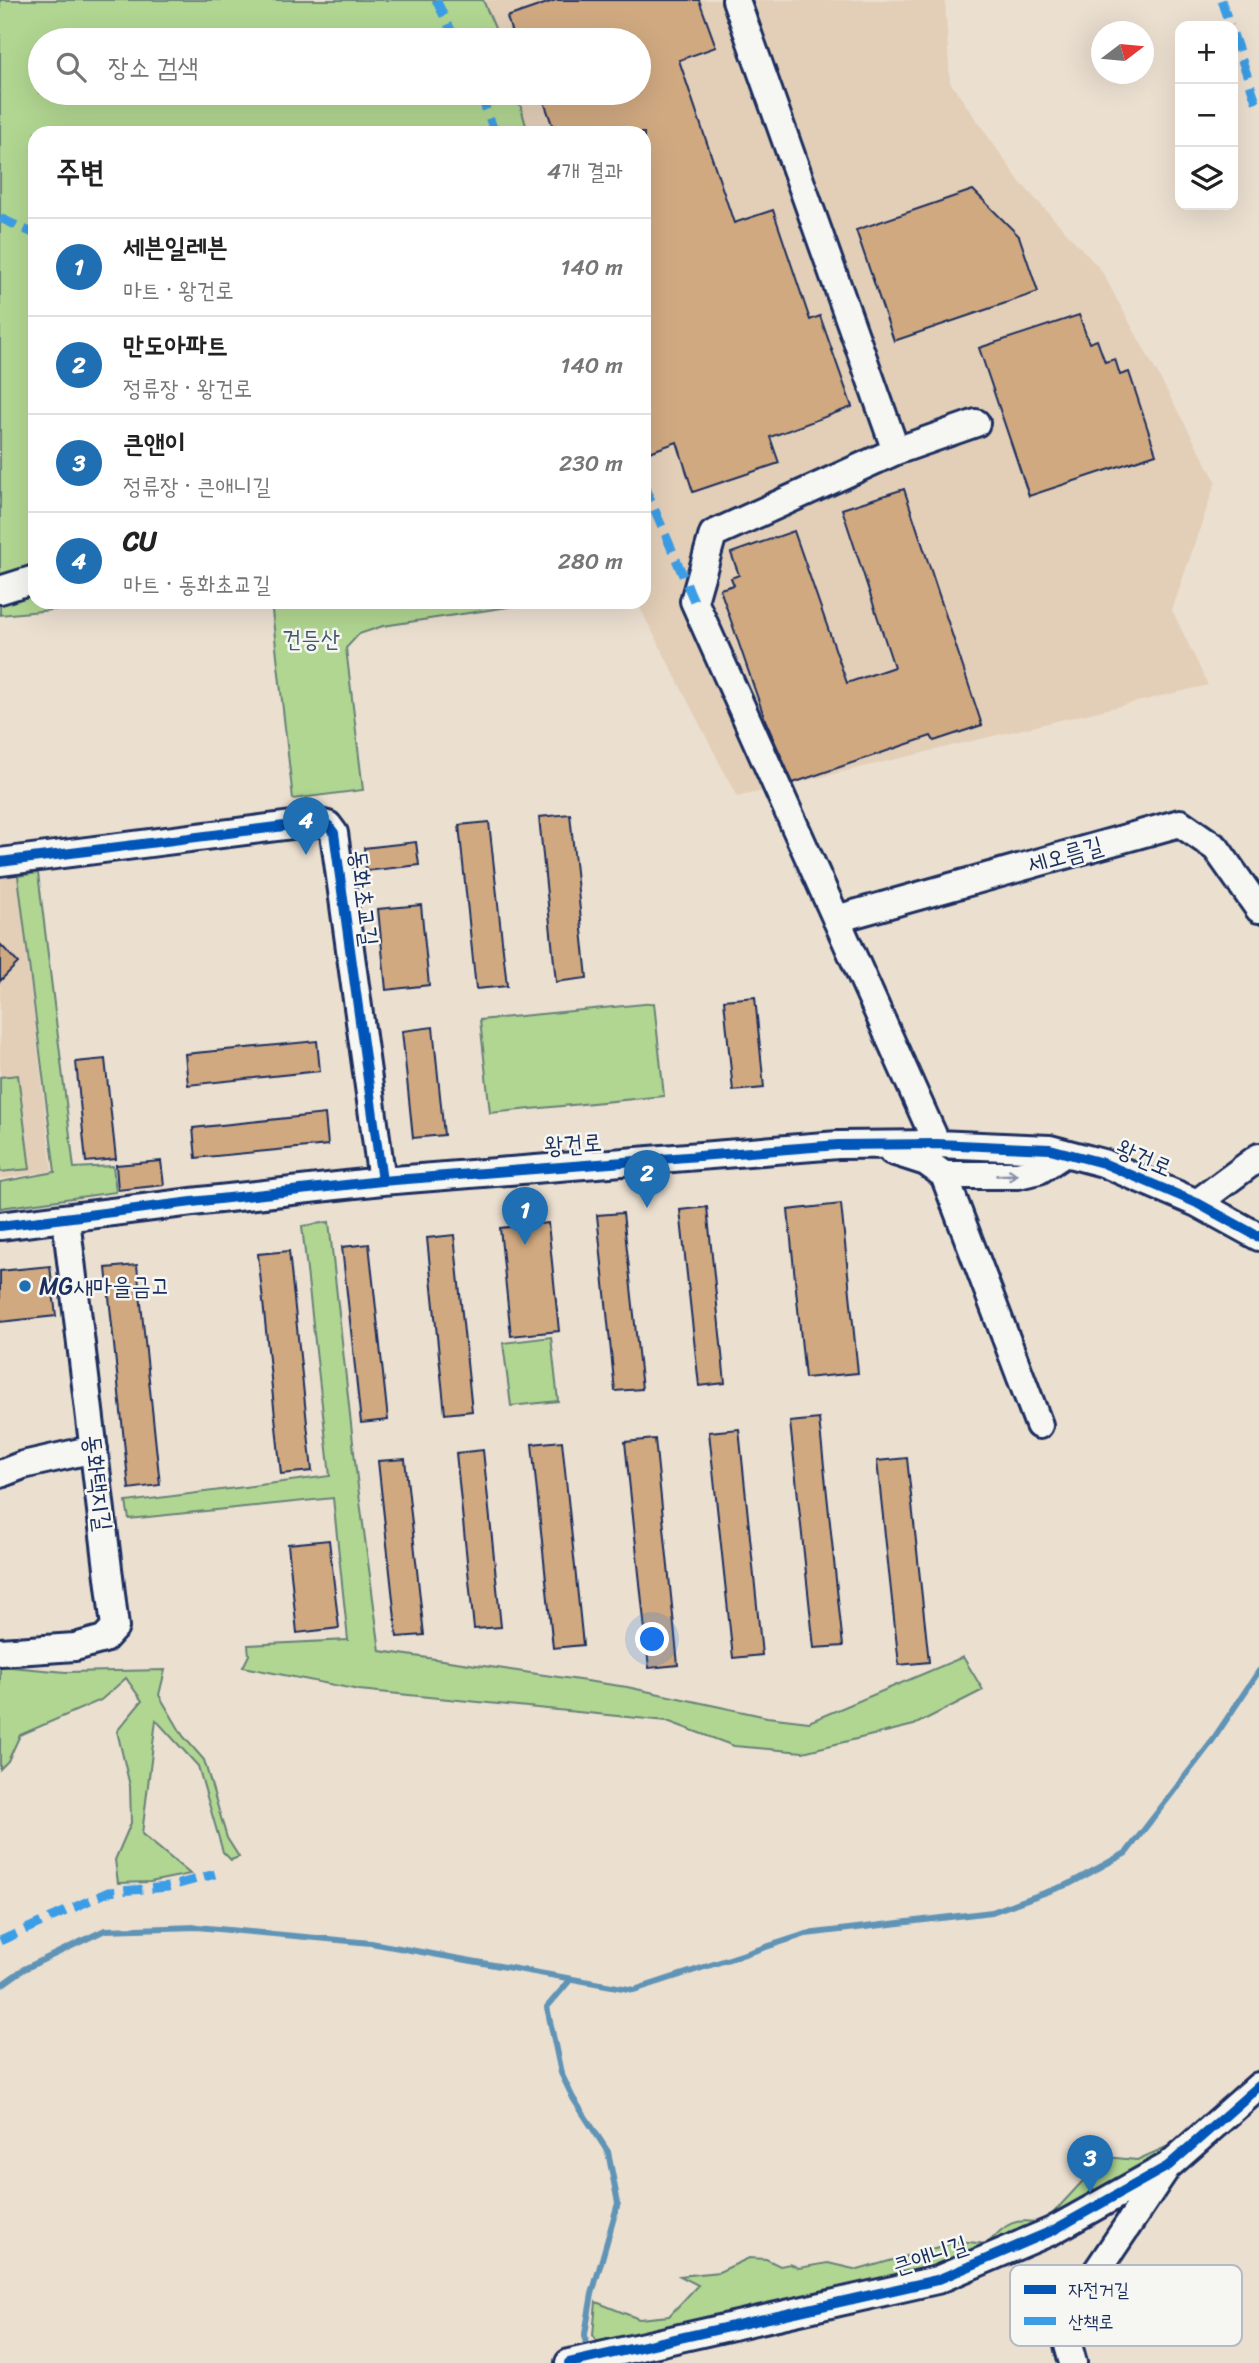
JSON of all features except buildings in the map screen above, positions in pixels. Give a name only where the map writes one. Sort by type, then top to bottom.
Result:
[{"type":"street","points":[[736,0],[896,451]]},
{"type":"street","points":[[937,1144],[694,601],[713,534],[896,451],[976,423]]},
{"type":"street","points":[[0,590],[28,581]]},
{"type":"street","name":"동화초교길","points":[[0,862],[305,823],[328,825],[334,833],[382,1181]]},
{"type":"street","name":"세오름길","points":[[836,919],[1180,824],[1216,848],[1259,909]]},
{"type":"street","name":"왕건로","points":[[0,1226],[382,1181],[810,1147],[937,1144],[1050,1149],[1102,1163],[1197,1203],[1259,1237]]},
{"type":"street","points":[[874,1145],[926,1162],[944,1175],[1038,1425]]},
{"type":"street","points":[[944,1175],[1018,1175],[1039,1170],[1065,1153]]},
{"type":"street","points":[[1197,1203],[1259,1157]]},
{"type":"street","name":"동화택지길","points":[[0,1652],[75,1647],[104,1639],[115,1627],[66,1219]]},
{"type":"street","points":[[0,1474],[23,1465],[94,1450]]},
{"type":"street","name":"큰애니길","points":[[569,2363],[937,2280],[1052,2231],[1168,2166],[1259,2086]]},
{"type":"street","name":"큰애니길","points":[[1101,2265],[1168,2166]]},
{"type":"street","name":"큰애니길","points":[[1068,2346],[1073,2363]]},
{"type":"shaded area","points":[[483,0],[945,0],[950,82],[1020,182],[1101,270],[1216,481],[1172,610],[1208,685],[737,797],[641,609],[651,609],[651,126],[526,126],[520,105],[651,105],[651,28],[495,28]]},
{"type":"shaded area","points":[[18,876],[52,1171],[0,1179],[0,878]]},
{"type":"green space","points":[[0,0],[483,0],[495,28],[28,28],[28,105],[520,105],[526,126],[28,126],[28,575],[0,584]]},
{"type":"green space","points":[[28,591],[28,609],[63,609],[0,615],[0,599]]},
{"type":"green space","name":"건등산","points":[[272,609],[495,609],[383,626],[359,634],[346,648],[363,790],[293,799]]},
{"type":"green space","points":[[38,873],[74,1168],[113,1166],[116,1192],[0,1208],[0,1182],[55,1172],[18,876]]},
{"type":"green space","points":[[654,1003],[664,1096],[490,1113],[480,1020]]},
{"type":"green space","points":[[18,1075],[30,1169],[0,1172],[0,1077]]},
{"type":"green space","points":[[329,1222],[357,1479],[380,1651],[627,1687],[767,1717],[809,1722],[963,1657],[983,1690],[914,1725],[803,1752],[734,1746],[667,1721],[359,1690],[243,1667],[249,1655],[248,1645],[348,1640],[333,1498],[129,1519],[126,1502],[330,1476],[302,1226]]},
{"type":"green space","points":[[551,1337],[558,1401],[511,1406],[503,1343]]},
{"type":"green space","points":[[0,1666],[66,1672],[165,1670],[159,1695],[183,1736],[204,1760],[227,1838],[239,1857],[231,1860],[223,1852],[198,1766],[156,1720],[142,1834],[190,1874],[150,1882],[118,1883],[115,1860],[131,1823],[130,1786],[117,1731],[142,1701],[126,1678],[101,1700],[20,1735],[8,1761],[0,1769]]},
{"type":"green space","points":[[1259,2087],[1052,2232],[923,2274],[599,2347],[593,2335],[596,2302],[639,2319],[669,2316],[698,2285],[680,2276],[719,2272],[749,2258],[766,2259],[780,2266],[790,2264],[799,2268],[828,2263],[858,2270],[959,2241],[987,2244],[1012,2223],[1044,2223],[1105,2157],[1137,2160],[1173,2144],[1215,2112]]},
{"type":"waterway","points":[[0,1986],[24,1969],[105,1930],[197,1927],[371,1943],[634,1990],[806,1934],[992,1912],[1069,1884],[1126,1853],[1210,1744],[1259,1671]]},
{"type":"waterway","points":[[571,1979],[547,2007],[561,2073],[573,2098],[608,2152],[618,2203],[592,2294],[585,2334],[586,2350]]},
{"type":"marked path","points":[[436,0],[450,28]]},
{"type":"marked path","points":[[1221,0],[1228,21]]},
{"type":"marked path","points":[[1238,49],[1259,110]]},
{"type":"marked path","points":[[484,105],[492,126]]},
{"type":"marked path","points":[[0,218],[28,231]]},
{"type":"marked path","points":[[651,501],[694,601]]},
{"type":"marked path","points":[[0,1941],[108,1892],[168,1887],[215,1874]]},
{"type":"cycle path","points":[[0,862],[316,822],[328,825],[334,833],[382,1181]]},
{"type":"cycle path","points":[[0,1226],[382,1181],[838,1145],[937,1144],[1050,1149],[1103,1163],[1197,1203],[1259,1237]]},
{"type":"cycle path","points":[[569,2363],[937,2280],[1052,2231],[1168,2166],[1259,2086]]},
{"type":"place","name":"CU","points":[[306,855]]},
{"type":"place","name":"만도아파트","points":[[647,1208]]},
{"type":"place","name":"세븐일레븐","points":[[525,1245]]},
{"type":"place","name":"MG새마을금고","points":[[25,1286]]},
{"type":"place","name":"큰앤이","points":[[1090,2193]]}]
